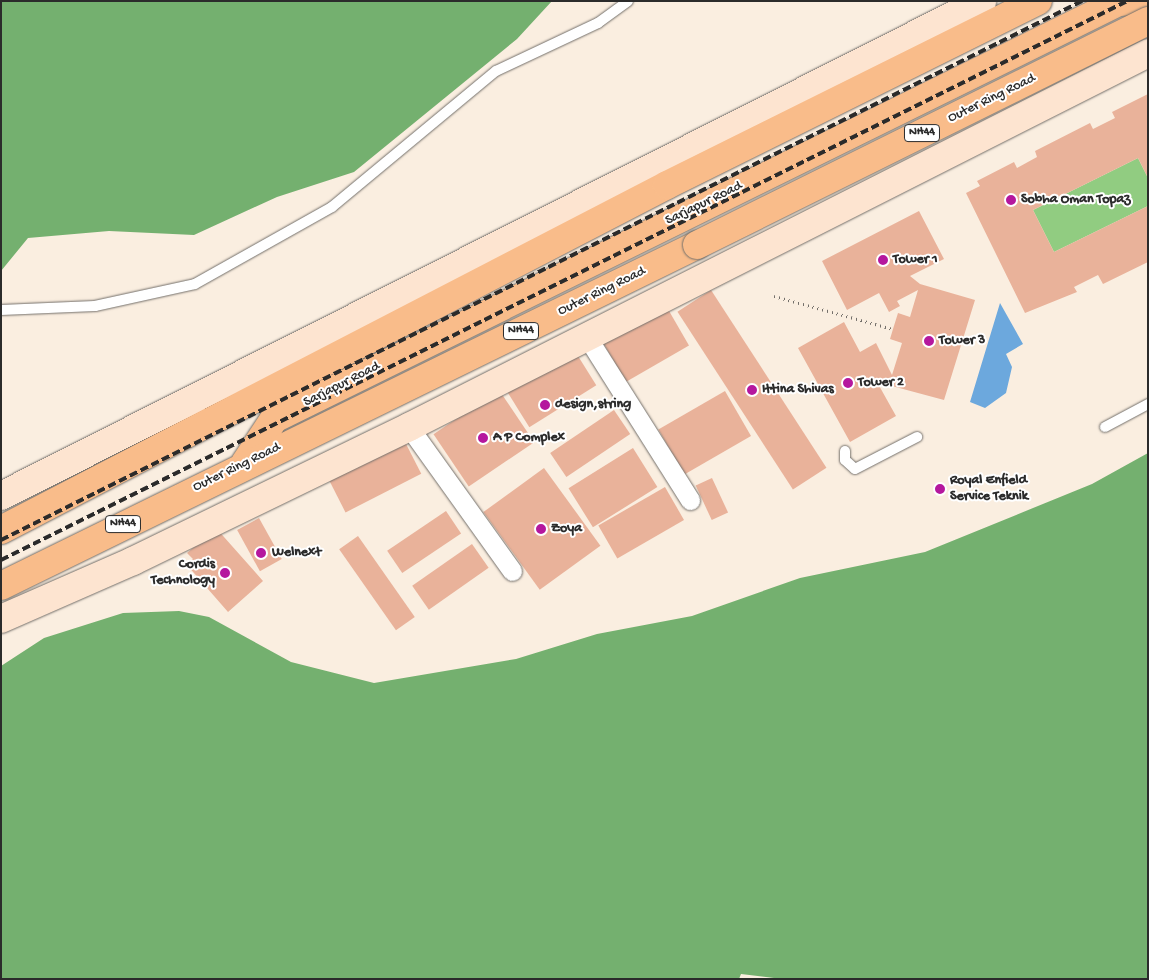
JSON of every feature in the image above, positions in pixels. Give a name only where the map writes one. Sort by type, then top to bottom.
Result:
[{"type":"main road","points":[[1,530],[222,419],[332,358],[1038,1]]},
{"type":"main road","name":"Outer Ring Road","points":[[1,586],[244,463],[346,418],[1131,5]]},
{"type":"main road","name":"Sarjapur Road","points":[[244,463],[274,419],[1131,5]]},
{"type":"street","points":[[1,496],[982,1]]},
{"type":"street","points":[[1131,5],[1148,34]]},
{"type":"street","points":[[1,619],[133,561],[409,427],[1148,53]]},
{"type":"street","points":[[587,337],[690,500]]},
{"type":"street","points":[[409,427],[512,571]]},
{"type":"lane","points":[[1,310],[95,306],[195,284],[332,207],[496,71],[598,23],[628,1]]},
{"type":"lane","points":[[1105,427],[1148,404]]},
{"type":"lane","points":[[845,451],[845,460],[856,468],[917,437]]},
{"type":"path","points":[[774,296],[893,328]]},
{"type":"green space","points":[[1,1],[552,1],[517,39],[354,172],[277,197],[194,235],[109,231],[28,238],[1,271]]},
{"type":"green space","points":[[1138,158],[1148,178],[1148,206],[1054,252],[1033,210]]},
{"type":"green space","points":[[1148,453],[1148,979],[782,979],[741,974],[739,979],[1,979],[1,666],[44,638],[123,613],[179,611],[209,617],[291,662],[374,683],[516,659],[597,634],[692,616],[800,578],[925,552],[1092,484]]},
{"type":"water","points":[[1000,303],[1023,344],[1006,354],[1012,367],[1006,393],[985,408],[970,402]]},
{"type":"building","name":"Sobha Oman Topaz","points":[[1148,94],[1148,178],[1138,158],[1033,210],[1054,252],[1148,206],[1148,262],[1103,284],[1098,275],[1074,287],[1077,292],[1025,313],[966,193],[980,186],[977,181],[1014,162],[1017,168],[1037,157],[1035,151],[1090,123],[1093,129],[1115,118],[1112,112]]},
{"type":"building","points":[[919,211],[944,259],[910,276],[920,284],[975,300],[944,400],[877,382],[896,416],[850,442],[798,348],[844,322],[860,352],[876,343],[892,375],[902,343],[890,339],[893,329],[898,313],[910,317],[918,290],[897,301],[900,306],[889,312],[879,293],[847,310],[822,261]]},
{"type":"building","name":"Ittina Shivas","points":[[711,290],[826,468],[793,490],[677,312]]},
{"type":"building","points":[[665,304],[689,346],[626,382],[602,340]]},
{"type":"building","points":[[573,348],[596,385],[529,427],[506,390]]},
{"type":"building","name":"A P Complex","points":[[499,390],[534,442],[469,486],[434,434]]},
{"type":"building","points":[[725,391],[751,436],[684,475],[658,430]]},
{"type":"building","points":[[614,410],[630,434],[566,477],[550,453]]},
{"type":"building","points":[[404,440],[421,474],[346,512],[328,479]]},
{"type":"building","points":[[633,448],[657,487],[593,527],[569,488]]},
{"type":"building","name":"Zoya","points":[[544,468],[600,546],[540,590],[483,512]]},
{"type":"building","points":[[712,478],[728,512],[712,520],[696,486]]},
{"type":"building","points":[[665,487],[684,520],[617,558],[598,526]]},
{"type":"building","points":[[446,511],[461,533],[402,573],[387,551]]},
{"type":"building","points":[[259,518],[282,559],[260,571],[237,530]]},
{"type":"building","name":"Cordis Technology","points":[[216,528],[263,581],[228,612],[187,565],[193,559],[187,553]]},
{"type":"building","points":[[358,536],[415,617],[396,630],[339,549]]},
{"type":"building","points":[[472,544],[489,568],[429,610],[412,586]]},
{"type":"railway","points":[[1,540],[1082,1]]},
{"type":"railway","points":[[1,560],[1127,1]]},
{"type":"place","name":"Sobha Oman Topaz","points":[[1011,200]]},
{"type":"place","name":"Tower 1","points":[[883,260]]},
{"type":"place","name":"Tower 3","points":[[929,341]]},
{"type":"place","name":"Tower 2","points":[[848,383]]},
{"type":"place","name":"Ittina Shivas","points":[[752,390]]},
{"type":"place","name":"design,string","points":[[545,405]]},
{"type":"place","name":"A P Complex","points":[[483,438]]},
{"type":"place","name":"Royal Enfield Service Teknik","points":[[940,489]]},
{"type":"place","name":"Zoya","points":[[541,529]]},
{"type":"place","name":"Welnext","points":[[261,553]]},
{"type":"place","name":"Cordis Technology","points":[[225,573]]}]
